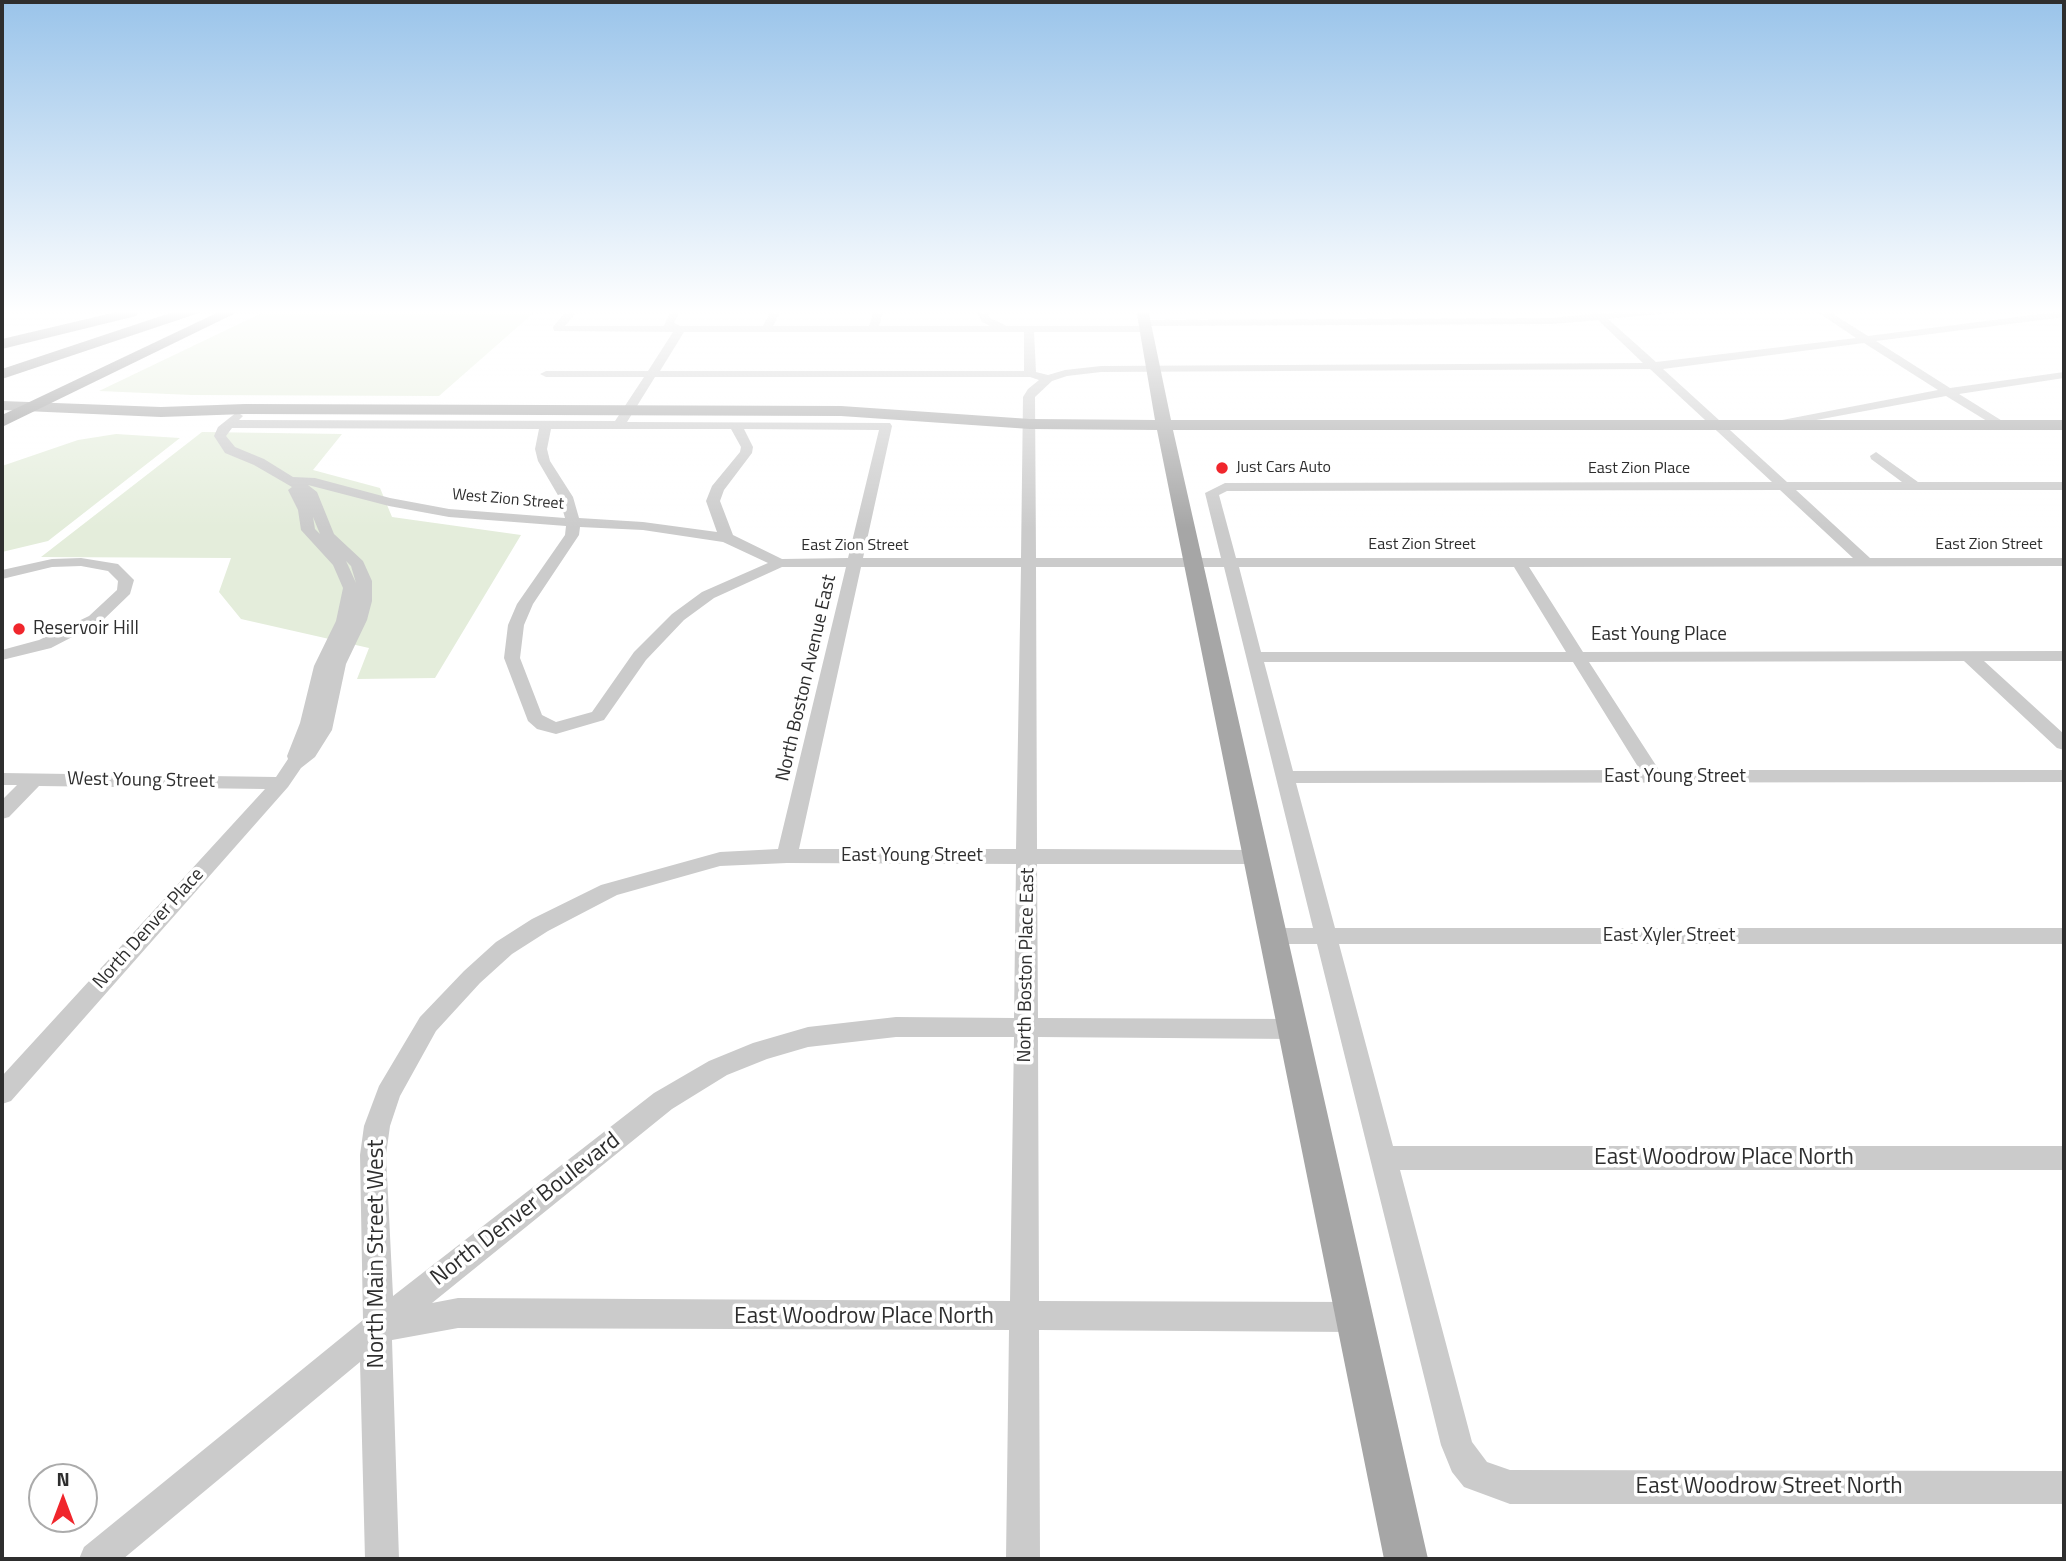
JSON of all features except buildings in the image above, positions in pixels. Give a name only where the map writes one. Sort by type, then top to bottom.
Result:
[{"type":"highway","points":[[4,416],[35,406],[84,382]]},
{"type":"highway","points":[[4,416],[70,408]]},
{"type":"main road","points":[[1157,382],[1164,425],[1406,1559]]},
{"type":"main road","points":[[2,395],[246,409]]},
{"type":"main road","points":[[35,406],[153,412],[246,409],[841,411],[1030,424],[2064,425]]},
{"type":"street","points":[[619,425],[646,382]]},
{"type":"street","name":"North Boston Place East","points":[[1023,1559],[1029,397],[1032,391],[1044,382]]},
{"type":"street","points":[[1669,382],[1866,562]]},
{"type":"street","points":[[1932,382],[2000,425]]},
{"type":"street","points":[[1777,425],[1948,392],[2017,382]]},
{"type":"street","points":[[246,409],[222,430],[220,436],[230,450],[259,462],[288,480]]},
{"type":"street","points":[[229,424],[735,425],[747,447],[746,453],[726,475],[713,501],[727,538]]},
{"type":"street","points":[[546,425],[541,449],[544,461],[566,497],[573,523],[572,536],[525,604],[516,625],[512,658],[534,717],[543,724],[556,728],[584,722],[597,716],[640,656],[678,617],[708,595],[780,563]]},
{"type":"street","name":"North Boston Avenue East","points":[[735,425],[887,426],[787,856]]},
{"type":"street","points":[[1876,456],[1915,486]]},
{"type":"street","name":"West Zion Street","points":[[288,480],[315,482],[389,502],[449,513],[505,519],[643,526],[727,538],[780,563]]},
{"type":"street","name":"North Denver Place","points":[[2,1093],[281,783],[294,764],[309,723],[323,666],[346,613],[351,588],[340,563],[308,530],[302,501],[288,480]]},
{"type":"street","name":"East Zion Place","points":[[1230,563],[1212,493],[1225,487],[2064,486]]},
{"type":"street","points":[[2,574],[52,563],[81,562],[113,567],[126,580],[125,591],[94,619],[45,643],[2,655]]},
{"type":"street","points":[[1518,562],[1654,777]]},
{"type":"street","name":"East Zion Street","points":[[780,563],[2064,562]]},
{"type":"street","points":[[1230,563],[1457,1445],[1464,1460],[1476,1475]]},
{"type":"street","points":[[1968,656],[2064,744]]},
{"type":"street","name":"East Young Place","points":[[1254,657],[2064,656]]},
{"type":"street","name":"East Young Street","points":[[1285,777],[2064,776]]},
{"type":"street","name":"West Young Street","points":[[2,779],[281,783]]},
{"type":"street","points":[[2,812],[34,779]]},
{"type":"street","name":"East Young Street","points":[[575,906],[609,890],[720,859],[787,856],[1257,857]]},
{"type":"street","name":"North Main Street West","points":[[382,1559],[373,1155],[377,1126],[388,1094],[428,1024],[472,977],[504,948],[575,906]]},
{"type":"street","name":"East Xyler Street","points":[[1273,936],[2064,936]]},
{"type":"street","name":"North Denver Boulevard","points":[[96,1559],[377,1328],[663,1101],[718,1068],[762,1050],[808,1037],[848,1031],[896,1027],[1026,1029]]},
{"type":"street","points":[[1026,1029],[1293,1029]]},
{"type":"street","name":"East Woodrow Place North","points":[[1385,1158],[2064,1158]]},
{"type":"street","name":"East Woodrow Place North","points":[[377,1328],[458,1313],[1353,1317]]},
{"type":"street","name":"East Woodrow Street North","points":[[1476,1475],[1510,1487],[2064,1488]]},
{"type":"green space","points":[[118,382],[455,382],[439,396],[192,395],[99,391]]},
{"type":"green space","points":[[202,432],[342,434],[313,470],[380,488],[392,517],[521,535],[435,678],[357,679],[369,648],[241,619],[219,592],[231,558],[41,557]]},
{"type":"green space","points":[[116,434],[180,438],[48,541],[2,552],[2,466],[78,440]]},
{"type":"place","name":"Just Cars Auto","points":[[1222,468]]},
{"type":"place","name":"Reservoir Hill","points":[[19,629]]}]
